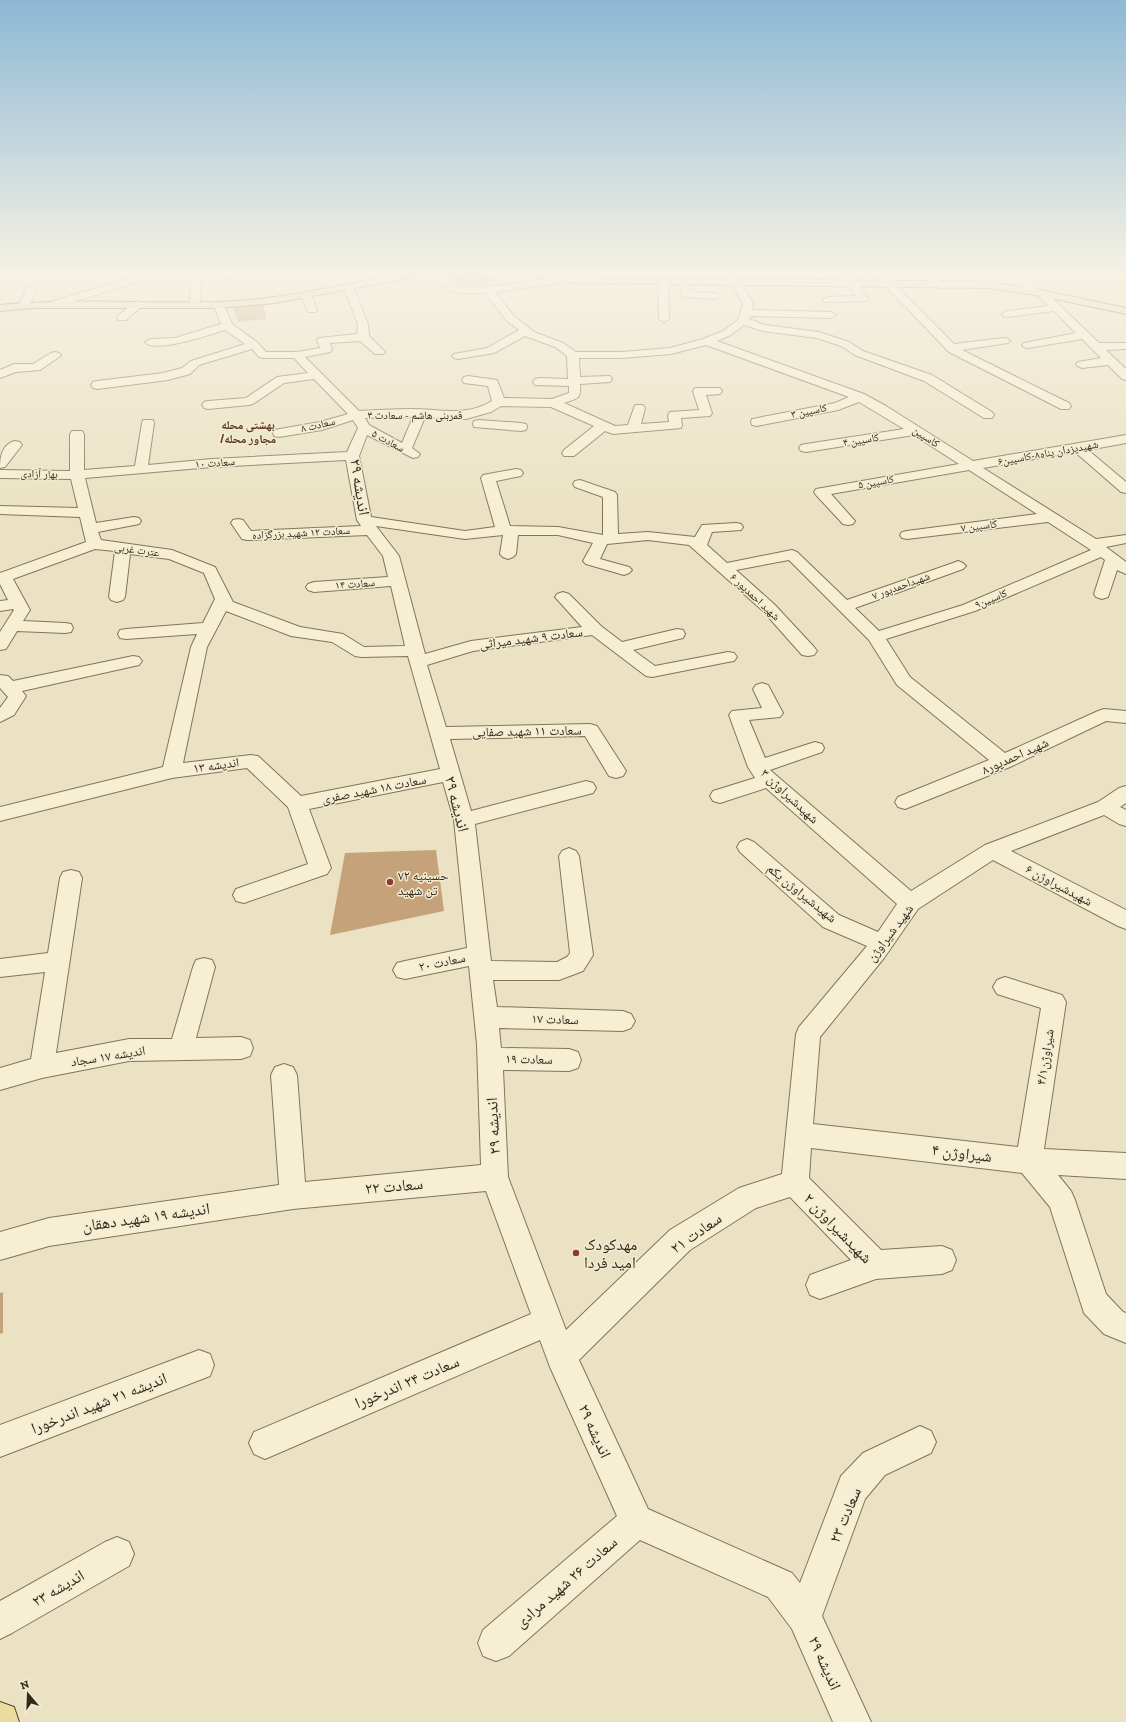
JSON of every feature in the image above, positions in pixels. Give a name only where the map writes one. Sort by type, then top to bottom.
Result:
[{"type":"street","points":[[98,385],[164,377],[186,371],[195,363],[230,352]]},
{"type":"street","points":[[261,352],[263,355],[297,355],[312,352]]},
{"type":"street","points":[[458,356],[481,352]]},
{"type":"street","points":[[569,352],[573,355],[622,355],[654,352]]},
{"type":"street","name":"کاسپین","points":[[738,352],[860,397],[882,409],[1050,517],[1126,569]]},
{"type":"street","points":[[858,352],[928,378],[988,415]]},
{"type":"street","points":[[960,352],[1065,406]]},
{"type":"street","points":[[1102,352],[1124,373]]},
{"type":"street","points":[[0,374],[14,368],[36,368],[55,355]]},
{"type":"street","name":"سعادت ۵","points":[[297,355],[360,422],[409,452],[421,413]]},
{"type":"street","points":[[573,355],[575,382]]},
{"type":"street","points":[[1082,364],[1111,361]]},
{"type":"street","points":[[208,405],[249,401],[282,380],[316,375]]},
{"type":"street","points":[[539,382],[575,382],[606,379]]},
{"type":"street","points":[[468,380],[493,383],[500,402]]},
{"type":"street","name":"قمربنی هاشم - سعادت ۳","points":[[360,422],[421,413],[466,415],[475,419],[486,409],[500,402],[553,403],[575,395],[575,382]]},
{"type":"street","points":[[553,403],[613,430],[676,425],[674,415],[706,413],[699,390],[716,391]]},
{"type":"street","name":"کاسپین ۳","points":[[757,422],[838,406],[860,397]]},
{"type":"street","points":[[633,428],[639,408]]},
{"type":"street","points":[[475,419],[521,427]]},
{"type":"street","points":[[475,419],[487,434]]},
{"type":"street","name":"سعادت ۸","points":[[279,433],[360,422]]},
{"type":"street","name":"اندیشه ۲۹","points":[[360,422],[352,456],[367,525],[391,556],[438,733],[464,820],[486,1017],[495,1177],[548,1322],[561,1356],[636,1521],[780,1585],[804,1616],[852,1722]]},
{"type":"street","points":[[141,469],[148,423]]},
{"type":"street","points":[[569,453],[603,426]]},
{"type":"street","name":"کاسپین ۴","points":[[806,448],[916,431]]},
{"type":"street","points":[[20,606],[2,578],[94,544],[77,475],[77,434]]},
{"type":"street","name":"شهیدیزدان پناه۸-کاسپین۶","points":[[971,466],[1126,439]]},
{"type":"street","points":[[0,464],[15,445]]},
{"type":"street","points":[[1078,448],[1126,489]]},
{"type":"street","name":"سعادت ۱۰","points":[[77,475],[212,463],[352,456]]},
{"type":"street","name":"کاسپین ۵","points":[[848,522],[821,492],[971,466]]},
{"type":"street","points":[[508,554],[508,530],[488,478],[516,473]]},
{"type":"street","name":"بهار آزادی","points":[[0,474],[77,475]]},
{"type":"street","points":[[580,484],[610,495],[606,540],[591,561],[624,570]]},
{"type":"street","points":[[0,510],[87,513]]},
{"type":"street","name":"کاسپین ۷","points":[[907,535],[1050,517]]},
{"type":"street","points":[[90,529],[134,521]]},
{"type":"street","name":"سعادت ۱۲ شهید بزرگزاده","points":[[238,523],[247,536],[367,525]]},
{"type":"street","points":[[367,525],[465,535],[508,530],[558,531],[606,540],[648,536],[693,541],[699,545],[707,528],[736,527]]},
{"type":"street","name":"کاسپین۹","points":[[876,637],[969,608],[1103,552],[1126,539]]},
{"type":"street","name":"عترت غربی","points":[[94,544],[172,555],[210,570],[224,602]]},
{"type":"street","name":"شهید احمدپور ۶","points":[[699,545],[769,608],[808,651]]},
{"type":"street","points":[[117,596],[123,548]]},
{"type":"street","points":[[1102,594],[1103,552]]},
{"type":"street","points":[[724,568],[792,555],[876,637],[903,681],[1003,762]]},
{"type":"street","name":"شهیداحمدپور ۷","points":[[844,606],[958,566]]},
{"type":"street","name":"سعادت ۱۴","points":[[314,587],[397,581]]},
{"type":"street","points":[[563,597],[595,630]]},
{"type":"street","points":[[172,771],[200,647],[224,602]]},
{"type":"street","name":"سعادت ۹ شهید میراثی","points":[[224,602],[297,632],[337,638],[361,652],[417,656],[471,646],[595,630],[652,672],[728,657]]},
{"type":"street","points":[[0,606],[20,606]]},
{"type":"street","points":[[0,645],[12,626],[20,606]]},
{"type":"street","points":[[12,626],[65,628]]},
{"type":"street","points":[[126,634],[209,628]]},
{"type":"street","points":[[618,648],[677,634]]},
{"type":"street","points":[[4,683],[133,661]]},
{"type":"street","points":[[0,716],[8,711],[17,696],[4,683]]},
{"type":"street","name":"شهیدشیراوژن ۳","points":[[762,689],[774,713],[738,715],[764,774],[910,903]]},
{"type":"street","name":"شهید احمدپور۸","points":[[905,802],[1003,762],[1104,716],[1126,718]]},
{"type":"street","name":"سعادت ۱۱ شهید صفایی","points":[[438,733],[590,730],[616,771]]},
{"type":"street","points":[[720,796],[814,748]]},
{"type":"street","name":"اندیشه ۱۳","points":[[0,814],[172,771],[251,761],[297,804],[320,868],[244,895]]},
{"type":"street","name":"سعادت ۱۸ شهید صفری","points":[[297,804],[450,774]]},
{"type":"street","points":[[464,820],[586,788]]},
{"type":"street","name":"شهید شیراوژن","points":[[795,1183],[808,1034],[882,943],[910,903],[992,850],[1105,807],[1126,793]]},
{"type":"street","points":[[1105,807],[1126,819]]},
{"type":"street","name":"شهیدشیراوژن یکم","points":[[747,847],[831,921],[882,943]]},
{"type":"street","name":"شهیدشیراوژن ۶","points":[[992,850],[1126,920]]},
{"type":"street","name":"سعادت ۲۰","points":[[405,970],[480,962],[559,971],[575,964],[582,955],[569,856]]},
{"type":"street","points":[[42,1067],[71,878]]},
{"type":"street","points":[[0,968],[58,961]]},
{"type":"street","points":[[181,1049],[204,967]]},
{"type":"street","name":"شیراوژن۴/۱","points":[[1006,987],[1054,1002],[1029,1161]]},
{"type":"street","name":"سعادت ۱۷","points":[[486,1017],[623,1021]]},
{"type":"street","name":"اندیشه ۱۷ سجاد","points":[[0,1079],[42,1067],[129,1050],[242,1048]]},
{"type":"street","name":"سعادت ۱۹","points":[[489,1059],[568,1060]]},
{"type":"street","points":[[284,1075],[293,1196]]},
{"type":"street","name":"شیراوژن ۴","points":[[799,1134],[1029,1161],[1126,1166]]},
{"type":"street","points":[[1029,1161],[1061,1200],[1094,1303],[1114,1324],[1126,1328]]},
{"type":"street","name":"سعادت ۲۲","points":[[293,1196],[495,1177]]},
{"type":"street","name":"شهیدشیراوژن ۲","points":[[795,1183],[876,1265],[820,1285]]},
{"type":"street","name":"سعادت ۲۱","points":[[561,1356],[680,1240],[749,1197],[795,1183]]},
{"type":"street","name":"اندیشه ۱۹ شهید دهقان","points":[[0,1246],[49,1232],[293,1196]]},
{"type":"street","points":[[876,1265],[942,1260]]},
{"type":"street","name":"سعادت ۲۴ اندرخورا","points":[[265,1443],[548,1322]]},
{"type":"street","name":"اندیشه ۲۱ شهید اندرخورا","points":[[0,1441],[198,1365]]},
{"type":"street","name":"سعادت ۲۳","points":[[804,1616],[853,1488],[874,1464],[920,1442]]},
{"type":"street","name":"سعادت ۲۶ شهید مرادی","points":[[496,1643],[636,1521]]},
{"type":"street","name":"اندیشه ۲۳","points":[[0,1621],[116,1554]]},
{"type":"building","name":"حسینیه ۷۲ تن شهید","points":[[436,850],[444,911],[330,935],[345,853]]},
{"type":"building","points":[[3,1292],[3,1333],[0,1334],[0,1293]]},
{"type":"place","name":"حسینیه ۷۲ تن شهید","points":[[390,882]]},
{"type":"place","name":"مهدکودک امید فردا","points":[[576,1253]]},
{"type":"district","name":"بهشتی محله /مجاور محله","points":[[248,432]]}]
